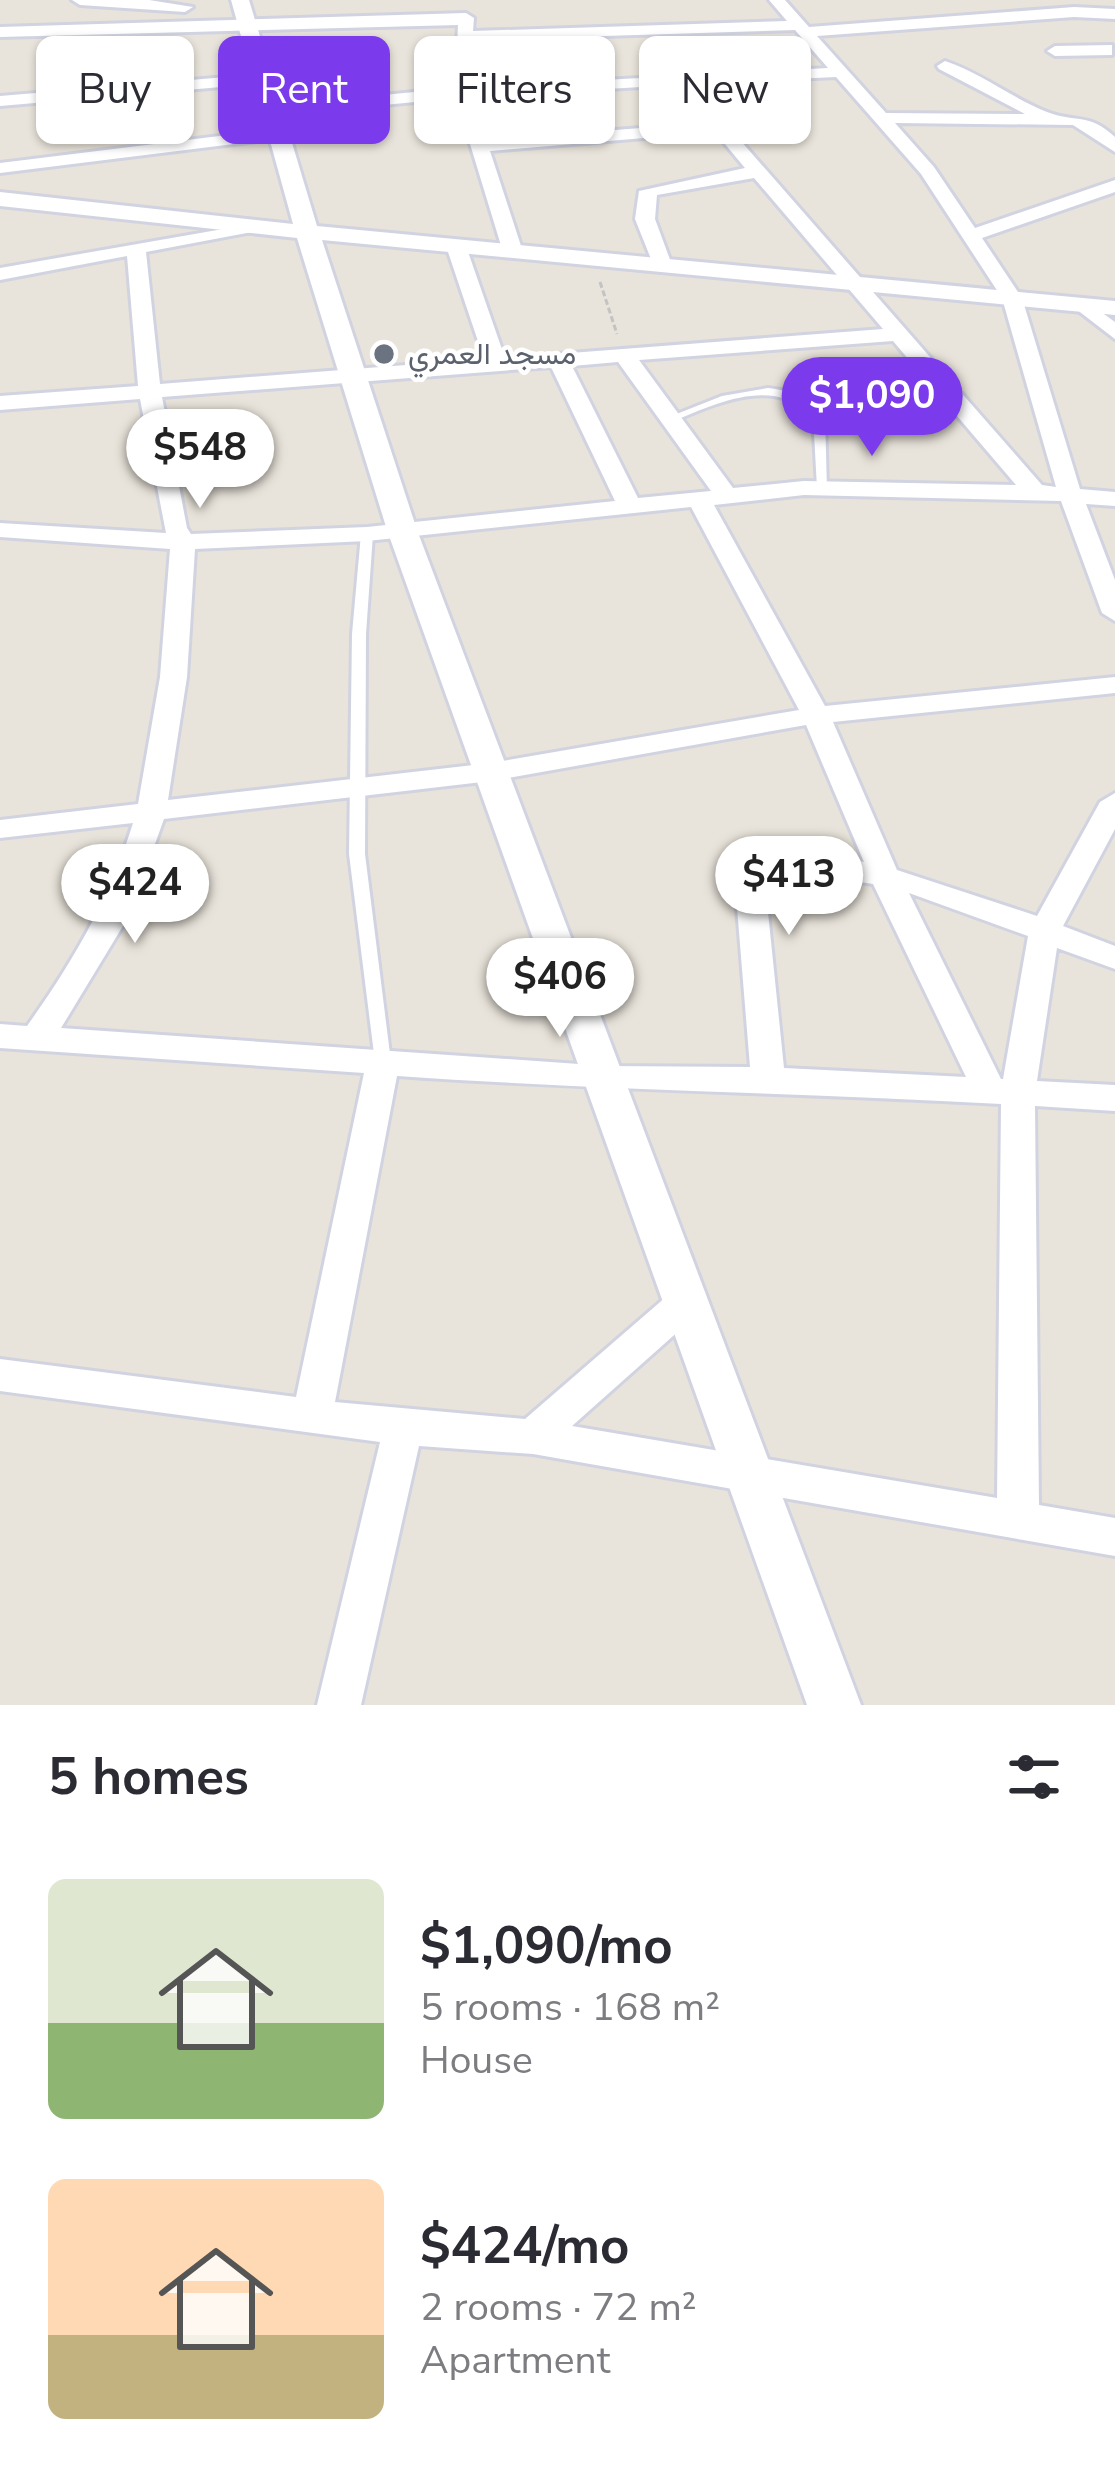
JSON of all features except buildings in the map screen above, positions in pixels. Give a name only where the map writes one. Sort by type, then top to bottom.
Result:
[{"type":"street","points":[[80,0],[115,6],[185,7]]},
{"type":"street","points":[[465,36],[466,0]]},
{"type":"street","points":[[776,0],[928,171],[1012,298],[1070,494],[1115,613]]},
{"type":"street","points":[[1036,0],[1115,27]]},
{"type":"street","points":[[109,30],[115,6]]},
{"type":"street","points":[[0,32],[109,30],[244,14],[465,28],[803,28],[1115,14]]},
{"type":"street","points":[[1079,14],[1084,28],[1113,51]]},
{"type":"street","points":[[1055,51],[1113,51]]},
{"type":"street","points":[[945,66],[1043,117]]},
{"type":"street","points":[[811,73],[842,72]]},
{"type":"street","points":[[0,101],[218,107]]},
{"type":"street","points":[[884,118],[1043,117],[1083,122],[1115,147]]},
{"type":"street","points":[[0,168],[218,120]]},
{"type":"street","points":[[513,252],[481,146],[639,133]]},
{"type":"street","points":[[281,144],[351,378],[384,532],[491,772],[834,1705]]},
{"type":"street","points":[[734,144],[1035,492]]},
{"type":"street","points":[[662,265],[645,218],[648,191],[760,171]]},
{"type":"street","points":[[970,236],[1115,186]]},
{"type":"street","points":[[0,199],[1115,308]]},
{"type":"street","points":[[0,274],[256,226]]},
{"type":"street","points":[[457,246],[497,367]]},
{"type":"street","points":[[36,1039],[91,959],[123,894],[152,811],[183,542],[175,528],[150,394],[136,249]]},
{"type":"street","points":[[1084,305],[1115,333]]},
{"type":"street","points":[[0,403],[900,334]]},
{"type":"street","points":[[625,356],[670,419],[713,498],[816,715],[885,876],[1004,1091]]},
{"type":"street","points":[[559,362],[631,508]]},
{"type":"street","points":[[0,530],[183,542],[384,532],[823,488],[1035,492],[1115,499]]},
{"type":"street","points":[[0,829],[491,772],[816,715],[1115,685]]},
{"type":"street","points":[[1018,1520],[1004,1091],[1044,933],[1115,802]]},
{"type":"street","points":[[768,1079],[751,883],[759,867],[786,860],[885,876],[1115,958]]},
{"type":"street","points":[[0,1036],[607,1078],[768,1079],[1115,1098]]},
{"type":"street","points":[[312,1417],[383,1062]]},
{"type":"street","points":[[533,1437],[687,1300]]},
{"type":"street","points":[[0,1375],[403,1428],[533,1437],[1115,1537]]},
{"type":"street","points":[[339,1705],[403,1428]]},
{"type":"lane","points":[[670,419],[708,403],[763,392],[805,401],[819,414],[823,488]]},
{"type":"lane","points":[[383,1062],[361,900],[358,787],[359,634],[384,532]]},
{"type":"path","points":[[592,259],[625,356]]},
{"type":"place","name":"مسجد العمري","points":[[384,354]]}]
